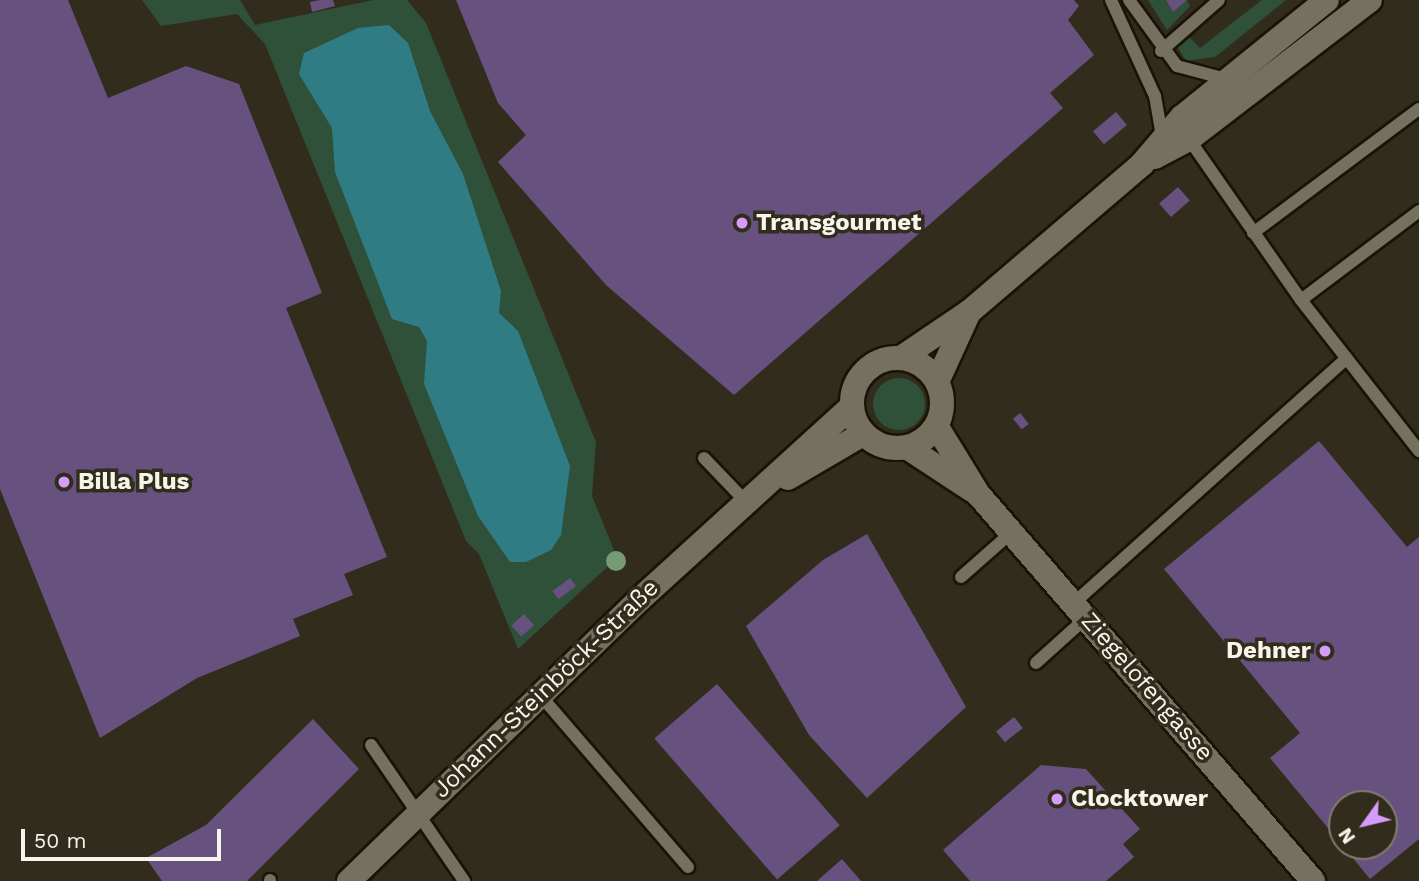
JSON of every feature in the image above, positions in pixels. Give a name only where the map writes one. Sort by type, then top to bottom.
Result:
[{"type":"street","points":[[901,358],[916,362],[937,382],[942,397],[937,427],[908,448],[876,444],[863,434],[851,407],[859,377],[878,362],[901,358],[969,312],[1142,164],[1160,143],[1230,79],[1327,0]]},
{"type":"street","points":[[1142,164],[1189,139],[1370,0]]},
{"type":"street","points":[[937,382],[969,312]]},
{"type":"street","name":"Johann-Steinböck-Straße","points":[[349,881],[418,810],[851,407]]},
{"type":"street","name":"Ziegelofengasse","points":[[937,427],[978,494],[1313,881]]},
{"type":"street","name":"Johann-Steinböck-Straße","points":[[746,502],[863,434]]},
{"type":"street","name":"Ziegelofengasse","points":[[908,448],[978,494]]},
{"type":"lane","points":[[1111,0],[1155,96],[1160,143]]},
{"type":"lane","points":[[1129,0],[1161,51],[1177,66],[1230,79]]},
{"type":"lane","points":[[1161,51],[1219,0]]},
{"type":"lane","points":[[1252,233],[1419,109]]},
{"type":"lane","points":[[1189,139],[1301,300],[1419,451]]},
{"type":"lane","points":[[1301,300],[1419,211]]},
{"type":"lane","points":[[1036,663],[1081,610],[1347,358]]},
{"type":"lane","points":[[704,458],[746,502]]},
{"type":"lane","points":[[961,577],[1012,532]]},
{"type":"lane","points":[[540,695],[688,867]]},
{"type":"lane","points":[[371,746],[418,810],[464,881]]},
{"type":"green space","points":[[142,0],[240,0],[255,25],[373,0],[407,0],[426,23],[596,442],[592,496],[617,558],[518,649],[479,554],[466,541],[265,44],[237,14],[161,26]]},
{"type":"green space","points":[[1148,0],[1166,0],[1173,12],[1187,0],[1190,6],[1167,30]]},
{"type":"green space","points":[[1262,0],[1286,0],[1215,57],[1186,61],[1176,45],[1187,35],[1200,48]]},
{"type":"green space","points":[[899,378],[918,385],[925,404],[918,423],[899,430],[880,423],[873,404],[880,385]]},
{"type":"water","points":[[389,25],[408,43],[430,111],[463,174],[501,291],[499,313],[518,331],[570,466],[561,535],[551,550],[526,562],[510,562],[478,516],[424,384],[427,341],[419,327],[392,319],[335,172],[332,128],[299,74],[304,53],[358,28]]},
{"type":"building","points":[[0,0],[68,0],[108,98],[186,66],[239,84],[322,293],[286,308],[387,557],[344,574],[353,595],[293,619],[300,636],[197,678],[100,738],[0,489]]},
{"type":"building","points":[[333,0],[335,6],[312,12],[310,2]]},
{"type":"building","name":"Transgourmet","points":[[456,0],[1074,0],[1079,6],[1068,20],[1094,55],[1050,93],[1063,108],[734,395],[606,285],[498,162],[526,135],[498,103]]},
{"type":"building","points":[[1166,0],[1187,0],[1173,12]]},
{"type":"building","points":[[1116,112],[1127,125],[1104,144],[1093,131]]},
{"type":"building","points":[[1178,187],[1190,201],[1171,217],[1159,203]]},
{"type":"building","points":[[1020,413],[1029,424],[1022,430],[1013,419]]},
{"type":"building","name":"Dehner","points":[[1319,441],[1407,547],[1419,537],[1419,839],[1398,856],[1398,790],[1328,790],[1328,828],[1270,758],[1300,733],[1164,569]]},
{"type":"building","points":[[867,534],[966,707],[867,798],[809,735],[746,626],[823,560]]},
{"type":"building","points":[[570,578],[576,586],[558,599],[552,591]]},
{"type":"building","points":[[524,614],[534,625],[521,637],[511,625]]},
{"type":"building","points":[[717,684],[840,825],[777,880],[654,738]]},
{"type":"building","points":[[1014,717],[1023,728],[1005,742],[996,731]]},
{"type":"building","points":[[313,719],[359,769],[247,881],[162,881],[146,858],[206,825]]},
{"type":"building","name":"Clocktower","points":[[1041,765],[1086,769],[1140,829],[1123,844],[1134,857],[1106,881],[970,881],[943,850]]},
{"type":"building","points":[[842,859],[861,881],[817,881]]},
{"type":"building","name":"Dehner","points":[[1354,860],[1393,860],[1370,879]]},
{"type":"place","name":"Transgourmet","points":[[742,223]]},
{"type":"place","name":"Billa Plus","points":[[64,482]]},
{"type":"place","name":"Dehner","points":[[1325,651]]},
{"type":"place","name":"Clocktower","points":[[1057,799]]}]
